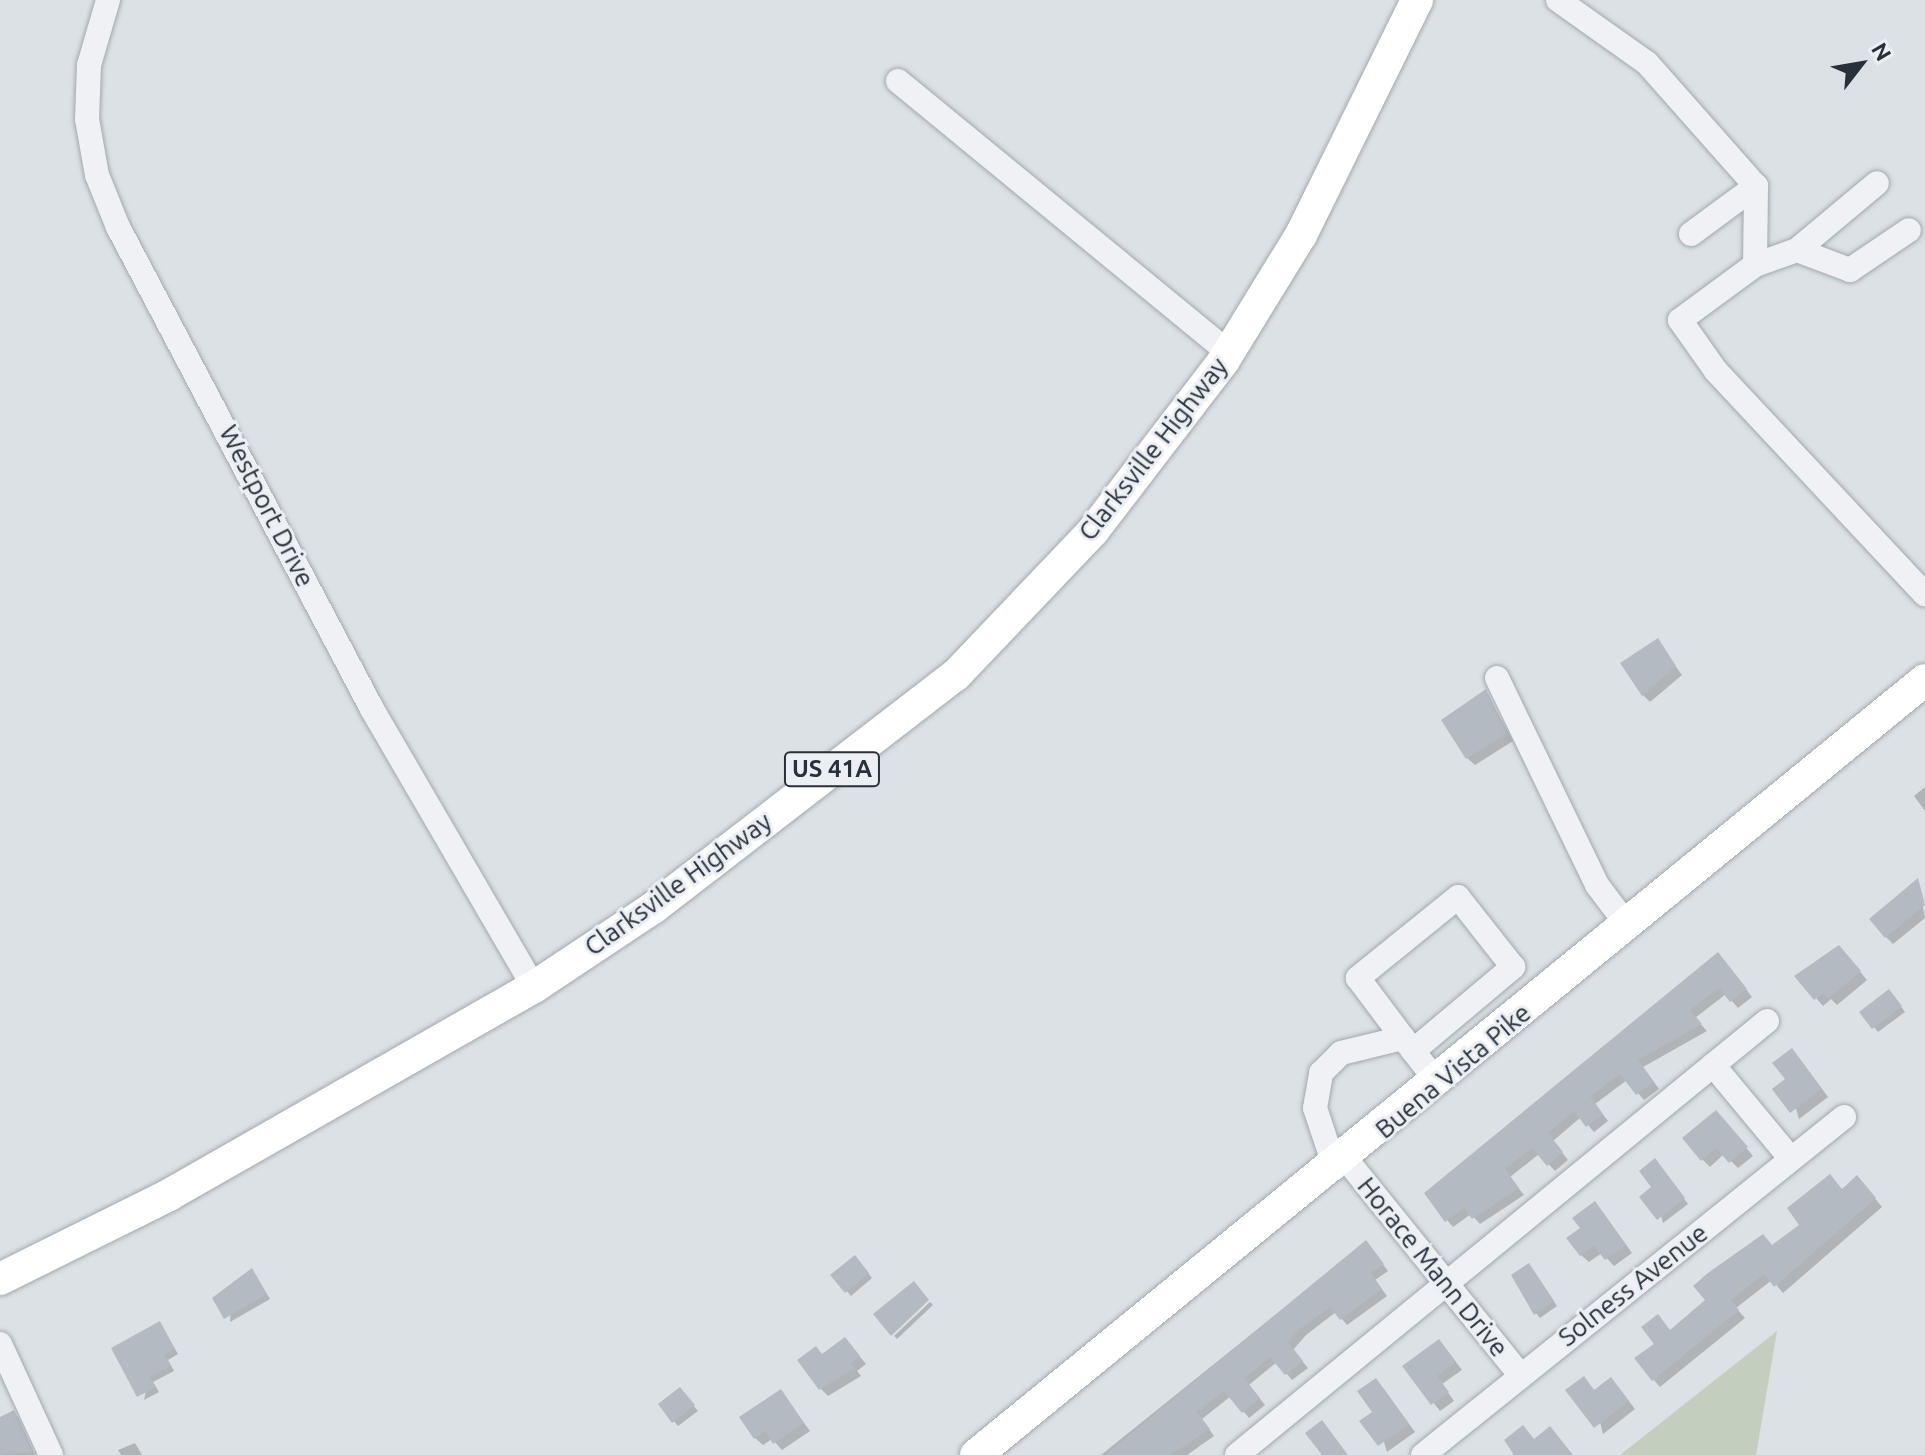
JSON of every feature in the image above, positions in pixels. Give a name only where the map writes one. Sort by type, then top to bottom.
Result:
[{"type":"main road","name":"Clarksville Highway","points":[[0,1279],[169,1195],[534,987],[653,908],[956,675],[1093,531],[1228,352],[1301,235],[1417,0]]},
{"type":"main road","name":"Buena Vista Pike","points":[[976,1455],[1341,1164],[1925,680]]},
{"type":"street","name":"Westport Drive","points":[[108,0],[89,65],[87,119],[97,175],[118,227],[372,709],[534,987]]},
{"type":"street","points":[[1558,0],[1647,63],[1756,186],[1755,265]]},
{"type":"street","points":[[898,81],[1228,352]]},
{"type":"street","points":[[1877,183],[1797,250],[1755,265],[1680,320],[1716,371],[1925,594]]},
{"type":"street","points":[[1691,234],[1756,186]]},
{"type":"street","points":[[1797,250],[1850,270],[1909,230]]},
{"type":"street","points":[[1497,678],[1597,885],[1628,926]]},
{"type":"street","points":[[1341,1164],[1315,1108],[1321,1073],[1341,1053],[1408,1044],[1513,967],[1458,897],[1358,978],[1408,1044],[1438,1083]]},
{"type":"street","points":[[1237,1455],[1767,1021]]},
{"type":"street","points":[[1713,1065],[1791,1159]]},
{"type":"street","name":"Solness Avenue","points":[[1423,1455],[1844,1117]]},
{"type":"street","name":"Horace Mann Drive","points":[[1341,1164],[1447,1285],[1520,1375]]},
{"type":"street","points":[[0,1344],[51,1455]]},
{"type":"green space","points":[[1777,1331],[1756,1455],[1620,1455]]},
{"type":"building","points":[[1658,638],[1676,666],[1642,696],[1620,663]]},
{"type":"building","points":[[1486,689],[1507,733],[1466,759],[1441,720]]},
{"type":"building","points":[[1918,878],[1925,905],[1885,938],[1869,919]]},
{"type":"building","points":[[1839,945],[1861,971],[1828,999],[1823,993],[1814,1000],[1794,976]]},
{"type":"building","points":[[1718,952],[1747,989],[1730,1002],[1719,988],[1690,1010],[1702,1024],[1638,1060],[1654,1082],[1636,1095],[1620,1074],[1590,1096],[1603,1114],[1586,1127],[1574,1111],[1548,1133],[1563,1152],[1547,1166],[1532,1148],[1505,1169],[1519,1188],[1472,1219],[1464,1208],[1445,1222],[1424,1193]]},
{"type":"building","points":[[1889,989],[1902,1006],[1872,1029],[1859,1012]]},
{"type":"building","points":[[1792,1048],[1822,1089],[1790,1113],[1772,1089],[1785,1079],[1772,1063]]},
{"type":"building","points":[[1716,1110],[1748,1147],[1729,1163],[1716,1148],[1701,1161],[1682,1138]]},
{"type":"building","points":[[1655,1158],[1685,1198],[1657,1220],[1639,1197],[1651,1187],[1639,1171]]},
{"type":"building","points":[[1830,1174],[1842,1189],[1857,1175],[1876,1198],[1774,1287],[1764,1274],[1731,1300],[1739,1310],[1652,1381],[1634,1358],[1654,1344],[1641,1327],[1658,1314],[1670,1330],[1705,1300],[1693,1286],[1763,1234],[1772,1245],[1799,1225],[1787,1208]]},
{"type":"building","points":[[1595,1201],[1626,1245],[1605,1260],[1594,1246],[1580,1256],[1566,1238],[1580,1228],[1572,1218]]},
{"type":"building","points":[[1366,1240],[1384,1264],[1371,1273],[1382,1289],[1340,1320],[1330,1307],[1300,1329],[1288,1342],[1303,1361],[1285,1375],[1270,1357],[1244,1378],[1260,1398],[1242,1413],[1224,1391],[1197,1412],[1210,1429],[1171,1455],[1105,1455]]},
{"type":"building","points":[[855,1255],[869,1273],[845,1293],[830,1275]]},
{"type":"building","points":[[1529,1263],[1554,1301],[1534,1315],[1511,1275]]},
{"type":"building","points":[[252,1268],[267,1294],[224,1319],[212,1298]]},
{"type":"building","points":[[914,1281],[929,1300],[891,1336],[873,1314]]},
{"type":"building","points":[[160,1321],[175,1349],[165,1355],[171,1366],[150,1377],[156,1387],[137,1397],[111,1348]]},
{"type":"building","points":[[845,1337],[860,1356],[851,1363],[855,1368],[819,1390],[797,1360],[816,1346],[822,1354]]},
{"type":"building","points":[[1439,1339],[1456,1362],[1437,1376],[1449,1392],[1431,1405],[1402,1366]]},
{"type":"building","points":[[1584,1376],[1594,1390],[1611,1377],[1629,1401],[1594,1428],[1565,1390]]},
{"type":"building","points":[[1376,1378],[1409,1424],[1378,1446],[1359,1421],[1372,1412],[1357,1391]]},
{"type":"building","points":[[680,1387],[695,1405],[672,1423],[658,1404]]},
{"type":"building","points":[[781,1389],[804,1423],[773,1444],[765,1431],[754,1439],[739,1417]]},
{"type":"building","points":[[14,1410],[33,1452],[0,1455],[0,1417]]},
{"type":"building","points":[[1322,1420],[1348,1455],[1322,1455],[1305,1433]]},
{"type":"building","points":[[1523,1425],[1534,1439],[1550,1426],[1573,1455],[1514,1455],[1504,1440]]}]
